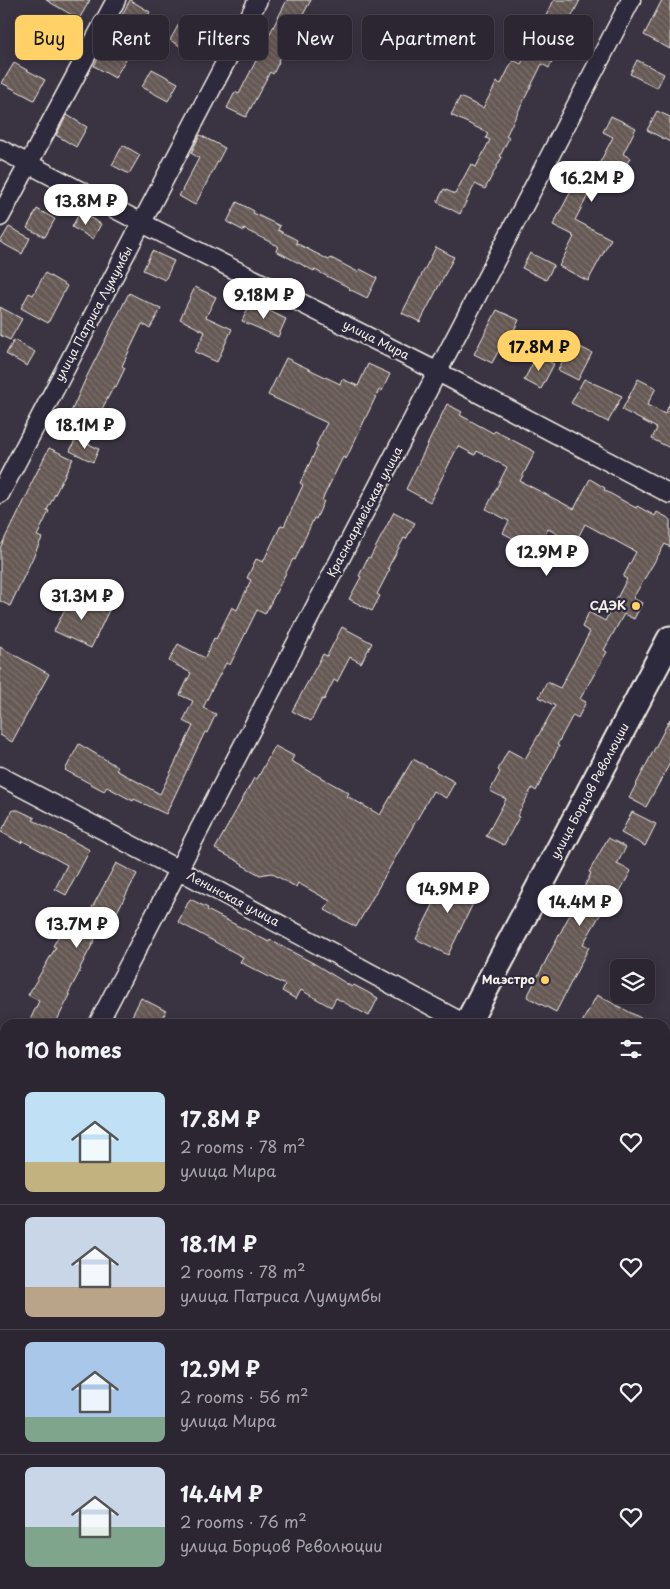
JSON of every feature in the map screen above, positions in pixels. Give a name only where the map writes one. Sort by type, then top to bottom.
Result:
[{"type":"main road","name":"улица Борцов Революции","points":[[469,1019],[670,639]]},
{"type":"street","points":[[0,217],[116,0]]},
{"type":"street","name":"улица Патриса Лумумбы","points":[[0,494],[258,0]]},
{"type":"street","name":"Красноармейская улица","points":[[101,1019],[631,0]]},
{"type":"street","name":"улица Мира","points":[[0,149],[438,372],[670,494]]},
{"type":"street","name":"Ленинская улица","points":[[0,776],[457,1019]]},
{"type":"building","points":[[46,0],[90,0],[81,15],[72,15]]},
{"type":"building","points":[[130,0],[150,12],[148,15],[122,15]]},
{"type":"building","points":[[287,0],[311,0],[303,15],[279,15]]},
{"type":"building","points":[[554,0],[580,0],[572,15],[546,15]]},
{"type":"building","points":[[662,0],[670,0],[670,49],[644,35]]},
{"type":"building","points":[[278,18],[279,62],[273,74],[270,72],[246,117],[227,108],[235,92],[239,94],[256,60],[268,60],[268,37]]},
{"type":"building","points":[[179,24],[179,45],[170,40]]},
{"type":"building","points":[[97,60],[125,60],[115,78],[94,66]]},
{"type":"building","points":[[513,60],[521,64],[523,60],[553,60],[549,68],[542,64],[506,136],[509,138],[500,156],[502,157],[485,189],[475,184],[460,214],[437,202],[444,189],[455,194],[471,164],[476,167],[490,140],[486,138],[488,133],[451,115],[460,97],[483,108],[497,82],[501,84]]},
{"type":"building","points":[[637,60],[664,74],[657,88],[630,74]]},
{"type":"building","points":[[14,63],[45,80],[34,100],[2,83]]},
{"type":"building","points":[[152,69],[178,83],[168,101],[142,87]]},
{"type":"building","points":[[657,111],[670,117],[670,142],[647,130]]},
{"type":"building","points":[[67,115],[87,127],[76,147],[56,135]]},
{"type":"building","points":[[611,116],[636,128],[623,154],[630,158],[622,173],[616,169],[604,192],[593,186],[575,220],[611,239],[588,281],[559,266],[574,237],[553,225],[586,163],[597,168],[613,137],[603,132]]},
{"type":"building","points":[[200,135],[225,148],[195,205],[179,196],[199,158],[191,153]]},
{"type":"building","points":[[123,145],[140,155],[129,174],[112,165]]},
{"type":"building","points":[[237,202],[254,211],[253,213],[280,226],[278,230],[297,240],[296,243],[329,260],[331,258],[358,272],[360,269],[377,278],[367,298],[276,251],[278,246],[227,222]]},
{"type":"building","points":[[37,209],[55,219],[45,237],[27,228]]},
{"type":"building","points":[[80,212],[101,224],[93,239],[72,227]]},
{"type":"building","points":[[9,227],[30,238],[22,254],[0,242]]},
{"type":"building","points":[[436,247],[454,257],[420,322],[402,313]]},
{"type":"building","points":[[152,251],[174,261],[165,280],[143,270]]},
{"type":"building","points":[[530,253],[554,265],[546,280],[522,268]]},
{"type":"building","points":[[45,273],[67,286],[48,323],[21,308],[29,293],[33,295]]},
{"type":"building","points":[[195,287],[216,297],[206,317],[232,329],[217,362],[195,352],[205,332],[180,319]]},
{"type":"building","points":[[129,293],[161,309],[150,328],[142,324],[122,366],[125,368],[116,387],[114,386],[90,432],[67,421],[86,378]]},
{"type":"building","points":[[251,302],[286,319],[278,337],[242,321]]},
{"type":"building","points":[[0,307],[22,319],[10,340],[0,335]]},
{"type":"building","points":[[497,310],[519,320],[512,334],[508,333],[492,363],[474,354]]},
{"type":"building","points":[[14,340],[35,352],[27,366],[6,354]]},
{"type":"building","points":[[572,343],[592,353],[578,380],[558,370]]},
{"type":"building","points":[[537,355],[554,364],[541,389],[524,380]]},
{"type":"building","points":[[286,358],[340,384],[342,379],[358,386],[368,364],[390,374],[382,391],[379,390],[346,459],[343,457],[322,500],[324,501],[316,519],[314,518],[295,560],[293,559],[265,614],[257,610],[230,665],[226,663],[211,691],[203,708],[216,714],[207,733],[205,732],[166,814],[134,799],[133,801],[107,787],[104,791],[65,770],[79,744],[118,767],[116,770],[160,794],[193,726],[183,721],[193,701],[180,695],[191,673],[169,661],[178,644],[205,658],[232,607],[237,610],[251,580],[247,578],[256,559],[263,562],[281,525],[284,526],[303,485],[300,483],[327,423],[268,395]]},
{"type":"building","points":[[584,379],[622,396],[608,422],[571,403]]},
{"type":"building","points":[[638,379],[656,388],[647,405],[665,414],[670,403],[670,448],[652,439],[657,428],[622,410]]},
{"type":"building","points":[[447,404],[462,412],[460,415],[493,433],[495,431],[535,452],[520,481],[574,509],[590,479],[605,488],[604,490],[636,508],[637,506],[655,516],[657,512],[670,519],[670,547],[665,544],[633,598],[642,603],[634,619],[624,614],[604,650],[607,652],[580,699],[586,702],[578,718],[573,715],[536,791],[532,788],[504,845],[486,836],[506,799],[490,791],[500,772],[498,770],[508,750],[525,759],[555,706],[539,697],[547,682],[560,688],[590,632],[582,627],[589,612],[605,621],[627,579],[623,577],[636,552],[585,524],[575,543],[548,529],[537,551],[503,533],[509,521],[486,509],[507,467],[477,451],[475,455],[458,446],[430,502],[406,489]]},
{"type":"building","points":[[76,438],[99,449],[93,462],[70,451]]},
{"type":"building","points":[[49,448],[73,459],[47,510],[49,511],[37,536],[42,538],[10,606],[0,601],[0,548]]},
{"type":"building","points":[[394,512],[415,523],[406,539],[404,538],[388,568],[390,569],[377,594],[380,596],[372,611],[349,599],[361,577],[359,576],[368,557],[370,558]]},
{"type":"building","points":[[73,593],[109,610],[91,648],[54,631]]},
{"type":"building","points":[[342,627],[372,643],[361,663],[350,657],[337,682],[334,680],[324,700],[322,699],[311,721],[292,711],[323,654],[327,656]]},
{"type":"building","points":[[0,647],[49,674],[12,742],[0,735]]},
{"type":"building","points":[[670,719],[670,763],[646,807],[629,798]]},
{"type":"building","points":[[275,746],[294,756],[291,761],[349,793],[347,796],[380,815],[413,759],[455,782],[446,798],[433,791],[356,927],[325,910],[330,901],[298,883],[296,887],[271,873],[260,875],[215,849],[254,778],[257,779]]},
{"type":"building","points":[[13,810],[18,810],[35,818],[33,820],[90,850],[66,895],[55,889],[67,865],[23,841],[21,843],[1,832]]},
{"type":"building","points":[[632,812],[656,824],[645,846],[621,833]]},
{"type":"building","points":[[608,838],[626,847],[617,864],[631,871],[609,911],[604,908],[583,944],[589,947],[556,1012],[527,997],[581,896],[591,873],[589,872]]},
{"type":"building","points":[[116,863],[137,874],[110,925],[104,922],[80,968],[68,994],[70,995],[58,1019],[30,1019],[39,1001],[28,995],[56,947],[53,946],[64,926],[78,934]]},
{"type":"building","points":[[449,873],[480,889],[448,955],[416,939]]},
{"type":"building","points":[[190,899],[208,908],[207,910],[315,964],[352,987],[354,985],[378,998],[369,1016],[336,998],[331,1007],[301,990],[296,999],[282,991],[285,985],[240,962],[243,957],[178,922]]},
{"type":"building","points":[[597,995],[610,1002],[610,1004],[614,1004],[643,1019],[584,1019]]},
{"type":"building","points":[[141,998],[166,1011],[162,1019],[137,1019],[132,1016]]},
{"type":"place","name":"СДЭК","points":[[636,606]]},
{"type":"place","name":"Маэстро","points":[[545,980]]}]
